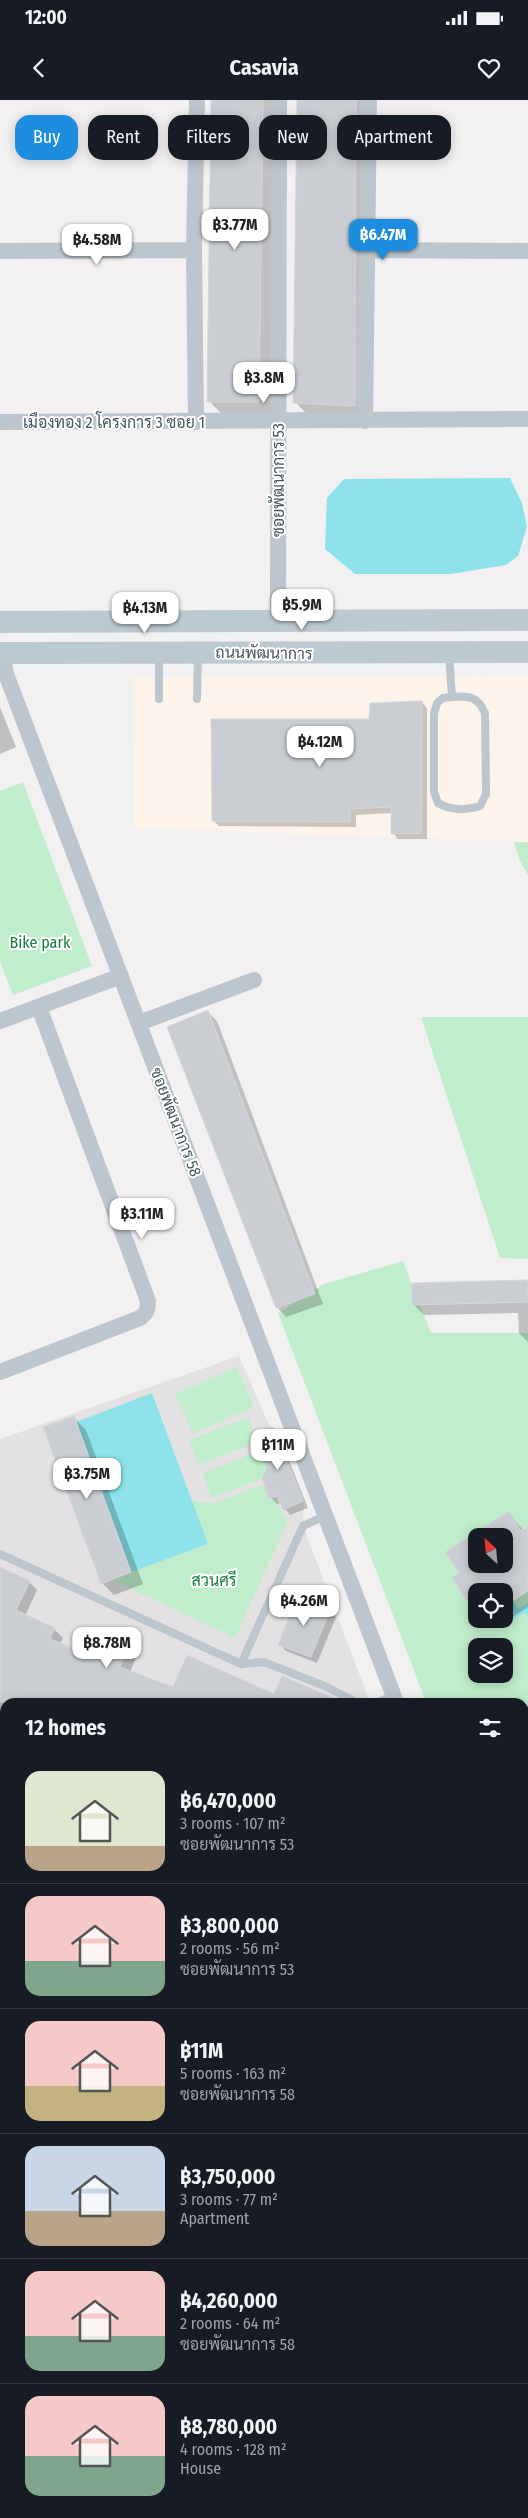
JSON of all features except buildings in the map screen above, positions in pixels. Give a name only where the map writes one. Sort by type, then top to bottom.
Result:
[{"type":"main road","name":"ถนนพัฒนาการ","points":[[2,622],[528,620]]},
{"type":"main road","points":[[278,621],[290,654]]},
{"type":"main road","points":[[1,653],[2,622]]},
{"type":"main road","name":"ถนนพัฒนาการ","points":[[1,653],[198,652],[290,654],[528,652]]},
{"type":"street","points":[[196,422],[194,250],[197,100]]},
{"type":"street","name":"ซอยพัฒนาการ 53","points":[[278,621],[279,100]]},
{"type":"street","points":[[365,421],[369,100]]},
{"type":"street","points":[[0,251],[194,250]]},
{"type":"street","points":[[368,250],[528,251]]},
{"type":"street","name":"เมืองทอง 2 โครงการ 3 ซอย 1","points":[[0,422],[528,419]]},
{"type":"street","name":"ซอยพัฒนาการ 58","points":[[1,653],[6,674],[395,1698]]},
{"type":"street","points":[[0,1021],[121,976]]},
{"type":"street","points":[[139,1023],[254,980]]},
{"type":"street","points":[[2,1367],[140,1318],[146,1313],[148,1308],[148,1301],[39,1007]]},
{"type":"lane","points":[[197,699],[198,652]]},
{"type":"lane","points":[[448,652],[452,697]]},
{"type":"lane","points":[[159,653],[159,699]]},
{"type":"lane","points":[[452,697],[472,698],[480,703],[485,713],[486,794],[480,806],[471,809],[447,808],[438,802],[434,792],[434,714],[437,703],[443,698],[452,697]]},
{"type":"lane","points":[[241,1664],[303,1526],[325,1516]]},
{"type":"lane","points":[[0,1554],[241,1664],[264,1662],[327,1687],[348,1698]]},
{"type":"shaded area","points":[[528,676],[528,842],[134,828],[133,677]]},
{"type":"shaded area","points":[[239,1356],[304,1505],[303,1526],[368,1698],[0,1698],[0,1439]]},
{"type":"green space","name":"Bike park","points":[[23,782],[92,966],[13,995],[0,962],[0,791]]},
{"type":"green space","points":[[514,842],[528,842],[528,875],[519,859]]},
{"type":"green space","points":[[421,1017],[528,1017],[528,1259],[500,1258]]},
{"type":"green space","points":[[403,1261],[431,1333],[528,1333],[528,1698],[424,1698],[278,1313],[324,1284]]},
{"type":"green space","points":[[237,1367],[254,1407],[193,1434],[175,1394]]},
{"type":"green space","points":[[248,1417],[257,1442],[199,1465],[189,1440]]},
{"type":"green space","points":[[261,1450],[270,1475],[212,1498],[202,1473]]},
{"type":"green space","name":"สวนศรี","points":[[265,1484],[288,1521],[235,1638],[106,1577],[204,1537],[190,1500],[211,1504]]},
{"type":"water","points":[[510,478],[522,503],[527,527],[518,556],[506,565],[451,574],[355,574],[325,549],[327,498],[344,479]]},
{"type":"water","points":[[152,1393],[208,1544],[131,1572],[76,1422]]},
{"type":"water","points":[[513,1601],[518,1609],[528,1603],[528,1617],[525,1612],[513,1620]]}]
